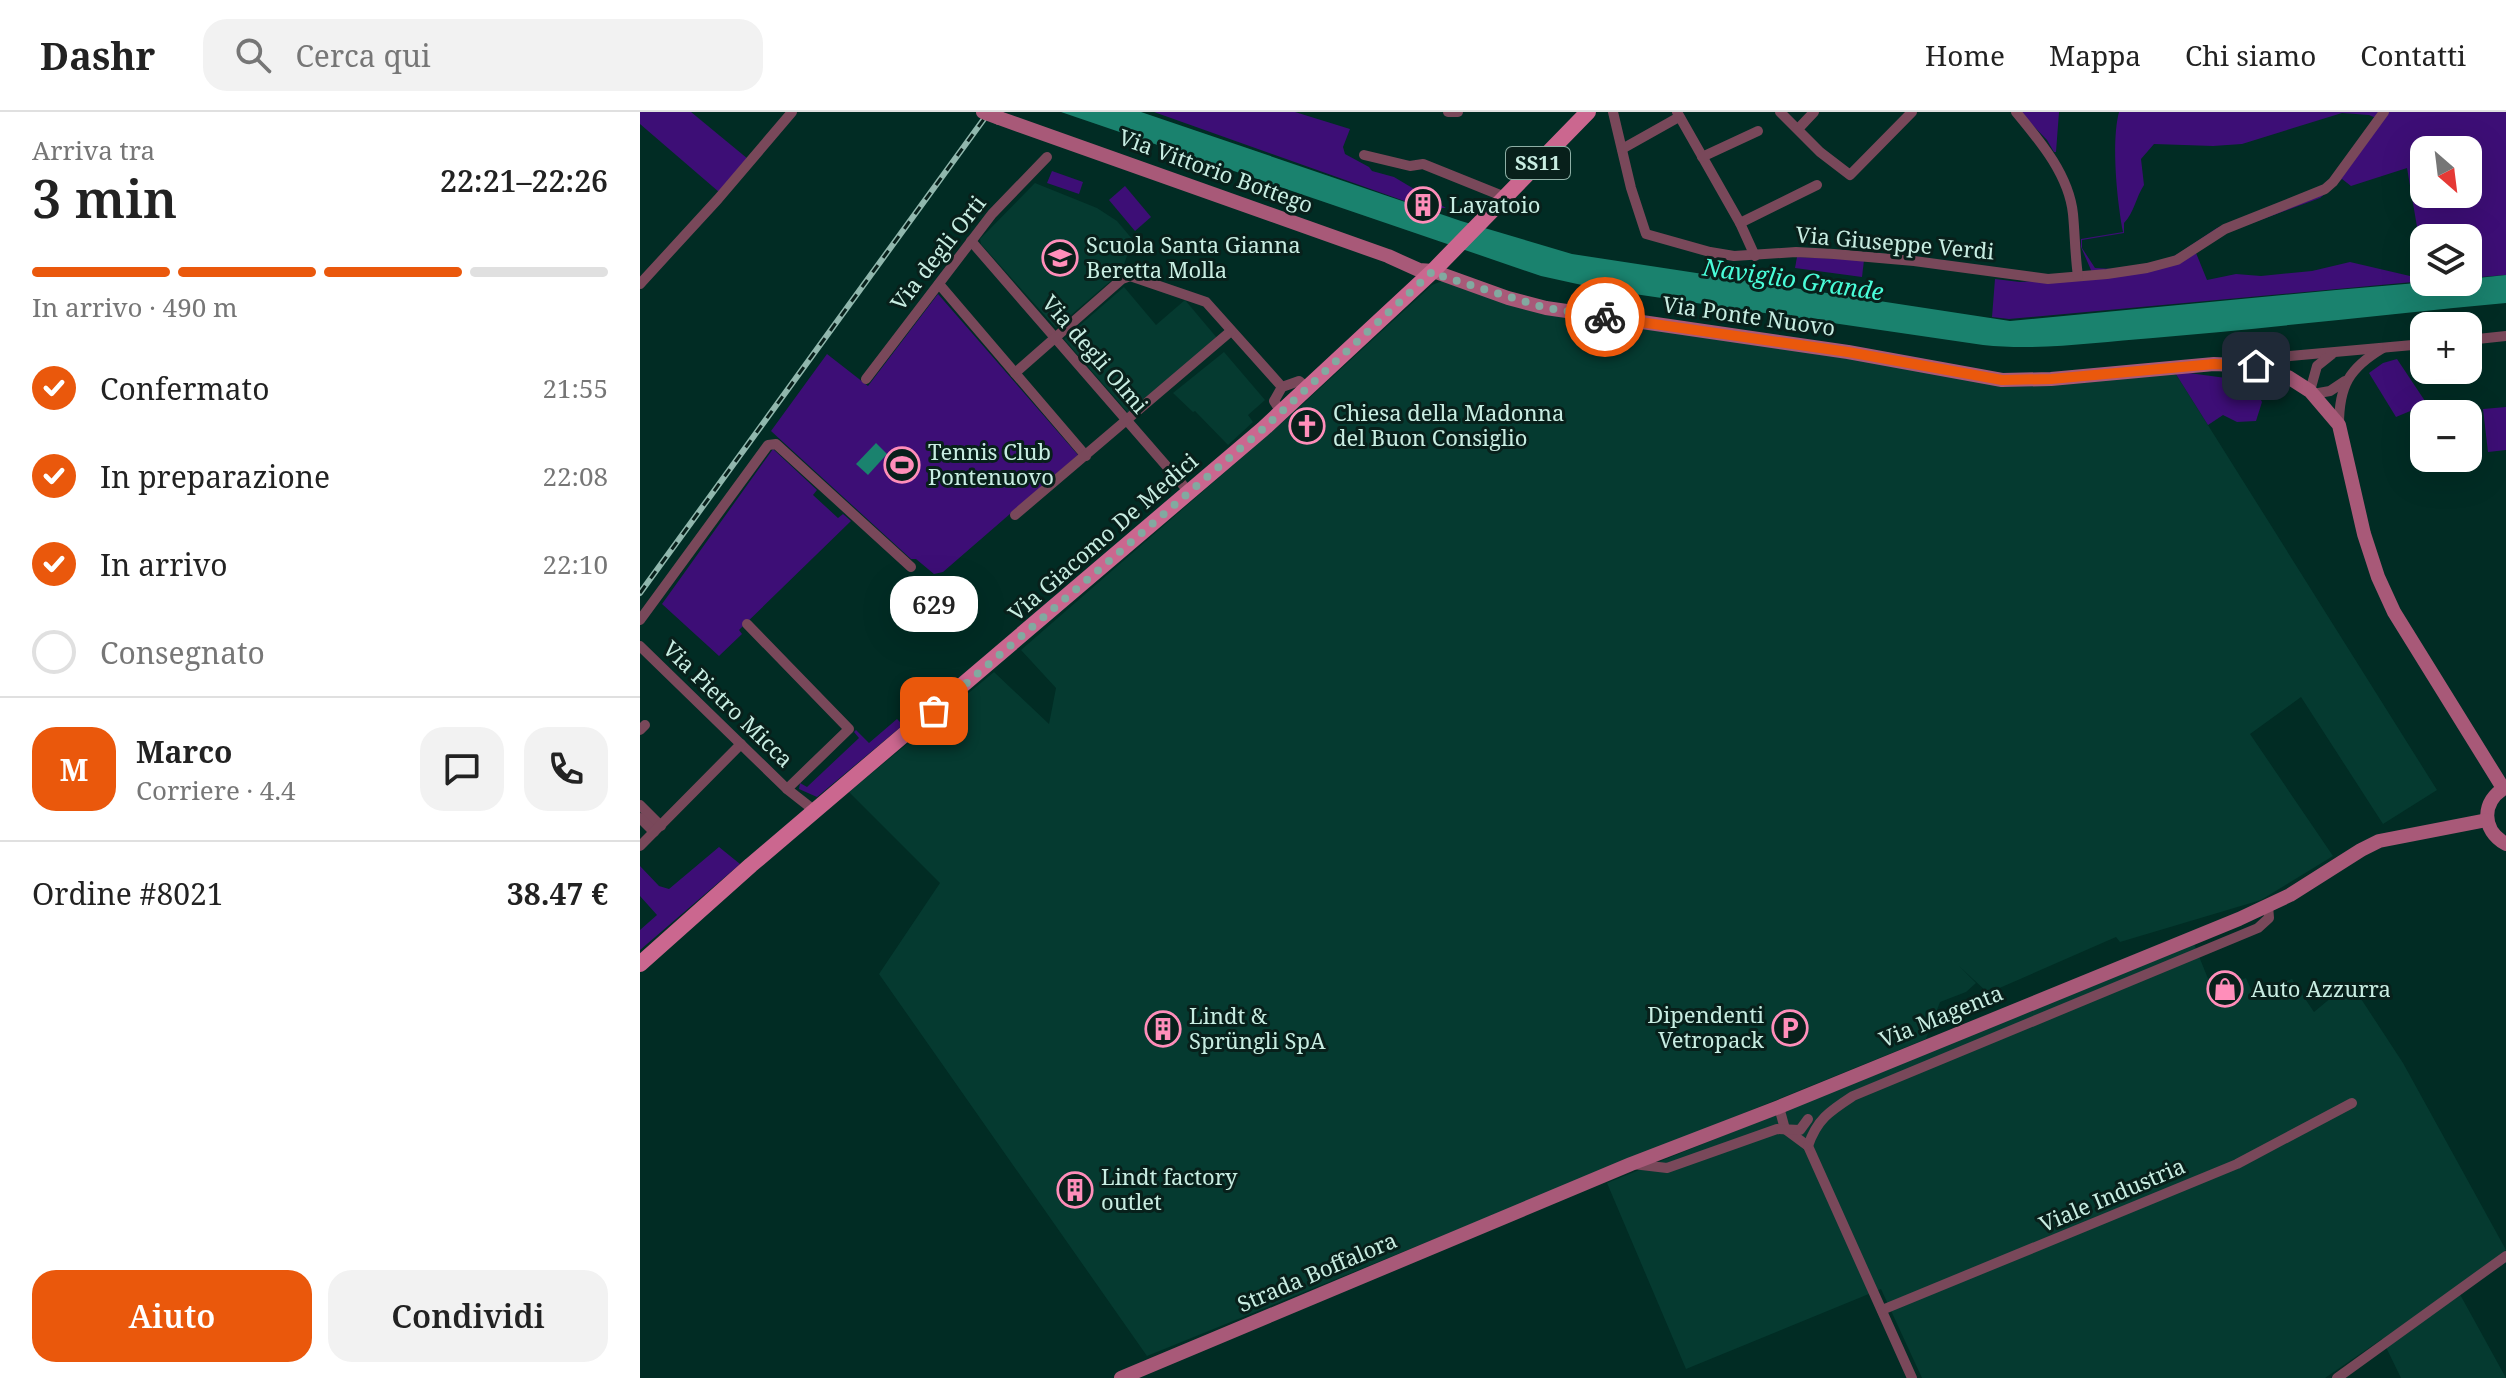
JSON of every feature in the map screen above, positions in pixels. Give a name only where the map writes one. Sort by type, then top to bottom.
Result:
[{"type":"main road","name":"SS11","points":[[1438,266],[1588,112]]},
{"type":"main road","name":"Via Giacomo De Medici","points":[[640,964],[1281,412],[1438,266]]},
{"type":"street","points":[[640,284],[792,112]]},
{"type":"street","name":"Via Vittorio Bottego","points":[[983,112],[1388,256],[1419,270],[1438,266]]},
{"type":"street","points":[[1448,112],[1458,112]]},
{"type":"street","name":"Via Giuseppe Verdi","points":[[1613,112],[1646,234],[1710,252],[1755,256],[1796,252],[1914,261],[2048,279],[2107,274],[2177,260],[2225,229],[2317,193],[2333,182],[2384,112]]},
{"type":"street","points":[[1780,112],[1820,152],[1850,175],[1912,112]]},
{"type":"street","points":[[1798,129],[1814,112]]},
{"type":"street","points":[[2016,112],[2046,148],[2065,187],[2073,212],[2078,276]]},
{"type":"street","points":[[1622,149],[1678,114],[1740,223],[1755,256]]},
{"type":"street","points":[[1702,157],[1758,131]]},
{"type":"street","points":[[1364,155],[1410,166],[1423,164],[1505,197]]},
{"type":"street","name":"Via degli Orti","points":[[866,379],[992,214],[1047,157]]},
{"type":"street","points":[[1740,223],[1817,185]]},
{"type":"street","name":"Via degli Olmi","points":[[971,241],[1189,492]]},
{"type":"street","name":"Via Ponte Nuovo","points":[[1438,266],[1508,298],[1546,308],[1848,352],[2002,380],[2051,379],[2214,364],[2256,366],[2288,377],[2311,392],[2339,425]]},
{"type":"street","points":[[1015,373],[1122,279],[1130,276],[1206,302],[1282,387]]},
{"type":"street","points":[[939,284],[1086,456]]},
{"type":"street","points":[[1015,515],[1231,331]]},
{"type":"street","points":[[2482,339],[2506,336]]},
{"type":"street","name":"Via Ponte Nuovo","points":[[2256,366],[2290,356],[2410,345]]},
{"type":"street","points":[[2341,350],[2327,356],[2317,366],[2311,392],[2330,391],[2349,377],[2365,359],[2385,347]]},
{"type":"street","points":[[2349,377],[2341,396],[2339,425],[2364,534],[2378,577],[2394,612],[2505,787],[2490,801],[2487,820],[2496,838],[2506,844]]},
{"type":"street","points":[[1281,412],[1274,401],[1282,387],[1299,381],[1308,388]]},
{"type":"street","points":[[640,620],[768,445],[776,444],[911,567]]},
{"type":"street","name":"Via Pietro Micca","points":[[747,624],[849,729],[787,789]]},
{"type":"street","name":"Via Pietro Micca","points":[[640,646],[787,789],[815,811]]},
{"type":"street","points":[[640,846],[741,744]]},
{"type":"street","points":[[640,805],[658,829]]},
{"type":"street","points":[[640,818],[658,829]]},
{"type":"street","name":"Via Magenta","points":[[1529,1207],[2268,906],[2379,841],[2487,820]]},
{"type":"street","name":"Via Magenta","points":[[1631,1164],[1667,1168],[1777,1129],[1800,1130],[1853,1096],[2258,928],[2269,918],[2268,906]]},
{"type":"street","points":[[1795,1100],[1811,1124],[1808,1146]]},
{"type":"street","name":"Viale Industria","points":[[1882,1310],[2237,1164],[2352,1103]]},
{"type":"street","points":[[1779,1107],[1785,1129],[1808,1146],[1912,1378]]},
{"type":"street","name":"Strada Boffalora","points":[[1121,1378],[1529,1207]]},
{"type":"street","points":[[2337,1378],[2506,1256]]},
{"type":"shaded area","points":[[640,112],[691,112],[748,159],[719,192],[640,124]]},
{"type":"shaded area","points":[[1061,112],[1141,112],[1461,221],[1572,254],[2010,321],[2410,284],[2410,296],[2482,296],[2482,278],[2506,275],[2506,303],[2090,344],[2026,347],[1983,345],[1600,289],[1541,276]]},
{"type":"shaded area","points":[[1154,112],[1295,112],[1350,129],[1343,147],[1345,154],[1372,171],[1394,177],[1446,208],[1435,208],[1412,199],[1410,203]]},
{"type":"shaded area","points":[[2020,112],[2059,112],[2056,152],[2054,152],[2047,140]]},
{"type":"shaded area","points":[[2119,112],[2506,112],[2506,275],[2482,277],[2482,224],[2417,224],[2414,208],[2482,208],[2482,136],[2410,136],[2410,186],[2407,168],[2351,186],[2342,179],[2320,198],[2225,233],[2196,253],[2207,280],[2236,274],[2261,276],[2312,271],[2350,262],[2410,276],[2410,282],[2009,319],[1992,317],[1995,279],[2020,282],[2094,277],[2081,247],[2081,239],[2123,232],[2115,139]],"holes":[[[2342,113],[2376,118],[2334,176],[2321,187],[2217,228],[2163,261],[2113,269],[2095,268],[2082,248],[2082,240],[2124,233],[2124,223],[2144,185],[2141,159],[2154,144],[2242,144]]]},
{"type":"shaded area","points":[[1052,171],[1083,182],[1079,194],[1047,183]]},
{"type":"shaded area","name":"Scuola Santa Gianna Beretta Molla","points":[[1035,183],[1097,208],[1117,221],[1133,240],[1121,272],[1056,328],[981,244],[980,239]]},
{"type":"shaded area","points":[[1125,186],[1151,217],[1135,231],[1109,200]]},
{"type":"shaded area","points":[[1797,257],[1864,260],[1862,277],[1795,268]]},
{"type":"shaded area","points":[[1442,281],[1607,329],[1608,323],[1678,331],[1948,374],[2174,371],[2437,790],[2383,824],[2301,697],[2250,734],[2333,856],[2261,900],[2120,942],[2116,937],[1988,993],[1959,966],[1976,983],[1966,992],[1940,1002],[1926,1039],[1147,1356],[879,974],[940,883],[849,792],[994,672],[1049,724],[1056,688],[1021,650],[1293,413],[1432,285]]},
{"type":"shaded area","name":"Scuola Santa Gianna Beretta Molla","points":[[1124,287],[1156,325],[1185,300],[1217,338],[1129,414],[1064,339]]},
{"type":"shaded area","name":"Tennis Club Pontenuovo","points":[[938,294],[1078,455],[943,572],[934,574],[916,559],[911,559],[771,431],[827,354],[868,386]]},
{"type":"shaded area","points":[[1224,352],[1265,400],[1248,415],[1253,422],[1228,445],[1173,393]]},
{"type":"shaded area","points":[[2397,359],[2410,378],[2410,384],[2414,384],[2424,400],[2410,400],[2410,411],[2396,417],[2369,373],[2383,363]]},
{"type":"shaded area","points":[[2174,371],[2226,378],[2249,377],[2262,402],[2256,421],[2237,422],[2223,415],[2208,425]]},
{"type":"shaded area","points":[[2506,407],[2506,450],[2488,452],[2483,409]]},
{"type":"shaded area","points":[[876,443],[887,454],[868,475],[856,464]]},
{"type":"shaded area","points":[[773,449],[817,490],[813,495],[838,518],[843,514],[851,521],[739,630],[742,634],[719,656],[662,604]]},
{"type":"shaded area","points":[[897,719],[903,725],[817,797],[799,789],[800,783],[807,787],[859,738],[854,732],[856,730],[869,743]]},
{"type":"shaded area","points":[[719,847],[740,864],[640,950],[640,930],[657,915],[640,896],[640,866],[659,886],[669,889]]},
{"type":"shaded area","points":[[2194,944],[2213,991],[2246,978],[2253,994],[2292,979],[2314,1012],[2350,982],[2403,1063],[2506,1250],[2457,1289],[2506,1378],[2401,1378],[2382,1339],[2325,1378],[1922,1378],[1881,1289],[1686,1369],[1607,1183]]},
{"type":"railway","points":[[640,593],[989,112]]},
{"type":"way so far","points":[[934,711],[1263,429],[1433,271],[1508,298],[1546,308],[1605,317]]},
{"type":"place","name":"Lavatoio","points":[[1423,205]]},
{"type":"place","name":"Scuola Santa Gianna Beretta Molla","points":[[1060,258]]},
{"type":"place","name":"Chiesa della Madonna del Buon Consiglio","points":[[1307,426]]},
{"type":"place","name":"Tennis Club Pontenuovo","points":[[902,465]]},
{"type":"place","name":"629","points":[[934,711]]},
{"type":"place","name":"Auto Azzurra","points":[[2225,989]]},
{"type":"place","name":"Dipendenti Vetropack","points":[[1790,1028]]},
{"type":"place","name":"Lindt & Sprüngli SpA","points":[[1163,1029]]},
{"type":"place","name":"Lindt factory outlet","points":[[1075,1190]]},
{"type":"route","points":[[1605,317],[1848,352],[2002,380],[2051,379],[2214,364],[2256,366]]},
{"type":"water label","name":"Naviglio Grande","points":[[1793,280]]}]
